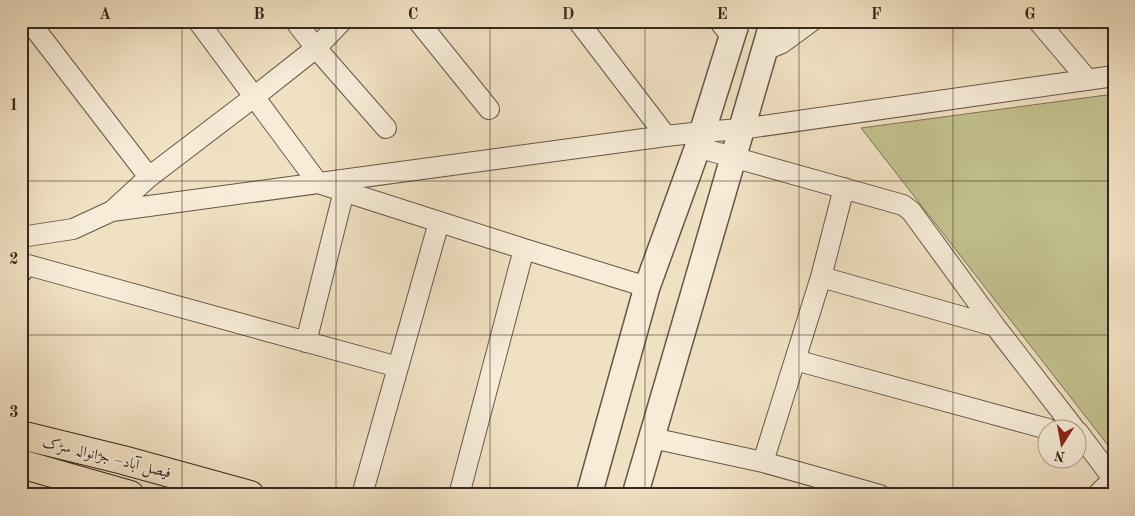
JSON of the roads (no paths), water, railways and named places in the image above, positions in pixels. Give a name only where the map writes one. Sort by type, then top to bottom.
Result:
[{"type":"main road","name":"فیصل آباد– جڑانوالہ سڑک","points":[[21,435],[123,460],[250,495]]},
{"type":"main road","name":"فیصل آباد– جڑانوالہ سڑک","points":[[21,464],[117,493]]},
{"type":"street","points":[[29,21],[149,176]]},
{"type":"street","points":[[198,21],[318,183],[524,250],[647,286]]},
{"type":"street","points":[[295,21],[386,128]]},
{"type":"street","points":[[112,211],[149,176],[316,48],[342,21]]},
{"type":"street","points":[[418,21],[489,109]]},
{"type":"street","points":[[578,21],[666,136]]},
{"type":"street","points":[[635,495],[729,156],[741,129],[773,21]]},
{"type":"street","points":[[765,50],[782,44],[812,21]]},
{"type":"street","points":[[1038,21],[1088,80]]},
{"type":"street","points":[[589,495],[647,286],[701,143],[729,27]]},
{"type":"street","points":[[701,143],[741,129],[1114,76]]},
{"type":"street","points":[[398,367],[22,269],[25,237],[73,229],[112,211],[666,136],[701,143],[729,156],[903,205],[911,211],[995,326],[1066,418]]},
{"type":"street","points":[[763,462],[821,276],[844,188]]},
{"type":"street","points":[[306,342],[344,191]]},
{"type":"street","points":[[362,495],[439,222]]},
{"type":"street","points":[[459,495],[524,250]]},
{"type":"street","points":[[821,276],[995,326]]},
{"type":"street","points":[[795,360],[1038,426]]},
{"type":"street","points":[[652,438],[763,462],[880,495]]},
{"type":"street","points":[[1088,446],[1114,479],[1097,495]]}]
